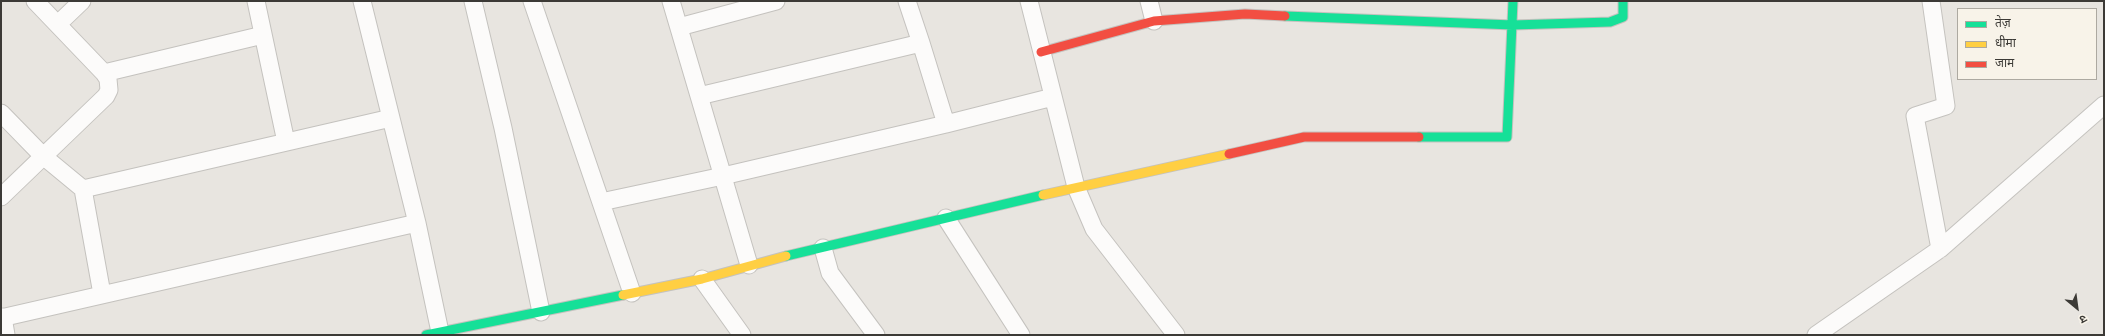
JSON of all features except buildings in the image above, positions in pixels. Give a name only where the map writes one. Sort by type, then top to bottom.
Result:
[{"type":"street","points":[[1,196],[106,96],[109,85],[104,74],[35,1]]},
{"type":"street","points":[[58,24],[82,1]]},
{"type":"street","points":[[256,1],[286,142]]},
{"type":"street","points":[[362,1],[417,223],[433,333],[702,279],[749,265],[1076,187],[1304,137],[1507,137],[1513,1]]},
{"type":"street","points":[[473,1],[503,128],[541,312]]},
{"type":"street","points":[[532,1],[632,293]]},
{"type":"street","points":[[671,1],[749,265]]},
{"type":"street","points":[[679,27],[776,1]]},
{"type":"street","points":[[907,1],[946,124]]},
{"type":"street","points":[[1029,1],[1076,187],[1094,229],[1176,335]]},
{"type":"street","points":[[1148,1],[1154,21]]},
{"type":"street","points":[[1041,52],[1154,21],[1245,14],[1513,25],[1610,22],[1623,16],[1623,1]]},
{"type":"street","points":[[1931,1],[1946,106],[1915,116],[1940,249]]},
{"type":"street","points":[[104,74],[263,35]]},
{"type":"street","points":[[699,96],[921,43]]},
{"type":"street","points":[[601,202],[723,176],[946,124],[1053,97]]},
{"type":"street","points":[[1816,335],[1940,249],[2104,105]]},
{"type":"street","points":[[1,113],[43,156],[83,189],[102,294]]},
{"type":"street","points":[[83,189],[391,118]]},
{"type":"street","points":[[946,218],[1021,335]]},
{"type":"street","points":[[6,335],[2,317],[417,223]]},
{"type":"street","points":[[823,248],[830,273],[876,335]]},
{"type":"street","points":[[702,279],[742,335]]},
{"type":"traffic: fast","points":[[1419,137],[1507,137],[1513,1]]},
{"type":"traffic: fast","points":[[1285,16],[1513,25],[1610,22],[1623,17],[1623,1]]},
{"type":"traffic: fast","points":[[786,256],[1043,195]]},
{"type":"traffic: fast","points":[[426,335],[623,295]]},
{"type":"traffic: slow","points":[[1043,195],[1229,154]]},
{"type":"traffic: slow","points":[[623,295],[702,279],[786,256]]},
{"type":"traffic: jam","points":[[1041,52],[1154,21],[1245,14],[1285,16]]},
{"type":"traffic: jam","points":[[1229,154],[1304,137],[1419,137]]}]
